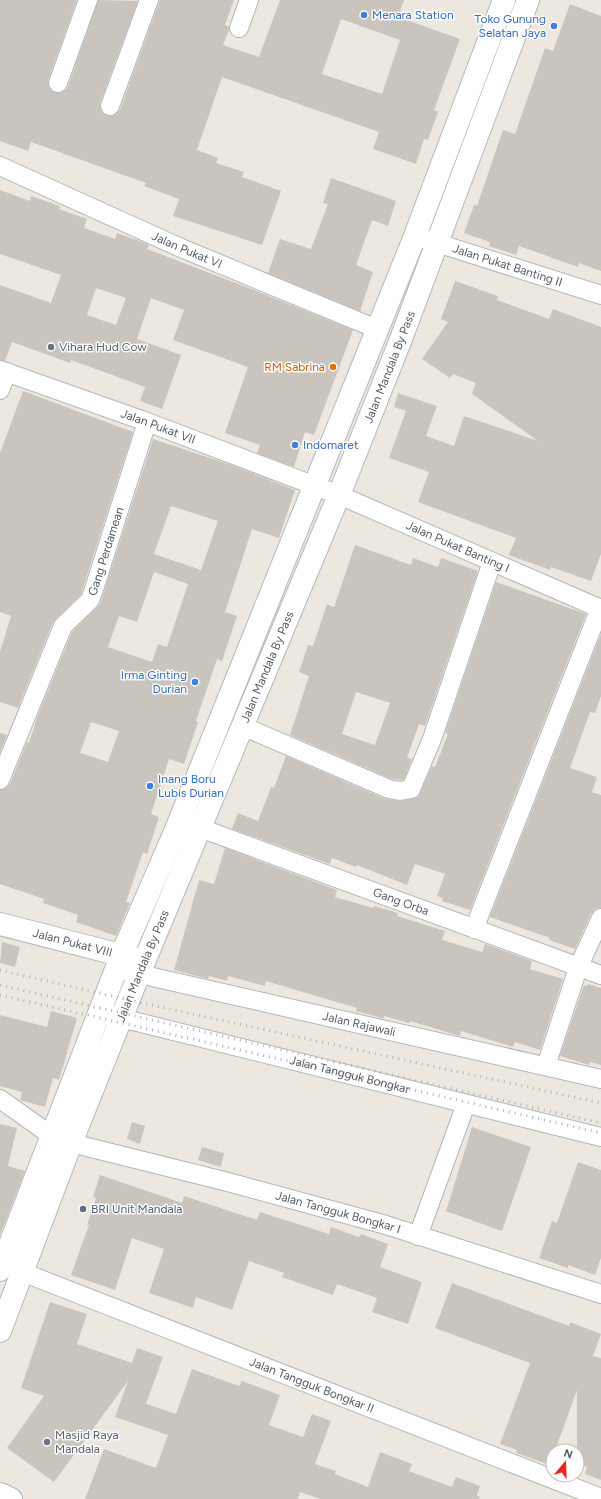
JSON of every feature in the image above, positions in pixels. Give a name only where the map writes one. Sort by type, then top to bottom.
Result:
[{"type":"street","points":[[58,83],[88,0]]},
{"type":"street","points":[[110,106],[148,0]]},
{"type":"street","points":[[238,28],[249,0]]},
{"type":"street","name":"Jalan Mandala By Pass","points":[[0,1331],[22,1272],[99,1013],[119,961],[174,832],[415,236],[504,0]]},
{"type":"street","name":"Jalan Mandala By Pass","points":[[0,1270],[61,1139],[122,1018],[339,495],[438,244],[528,0]]},
{"type":"street","name":"Jalan Pukat VI","points":[[0,166],[181,248],[377,329]]},
{"type":"street","name":"Jalan Pukat Banting II","points":[[415,236],[601,296]]},
{"type":"street","points":[[0,390],[3,371]]},
{"type":"street","name":"Jalan Pukat VII","points":[[3,371],[315,485]]},
{"type":"street","name":"Gang Perdamean","points":[[0,780],[63,626],[90,600],[146,422]]},
{"type":"street","name":"Jalan Pukat Banting I","points":[[315,485],[600,609]]},
{"type":"street","points":[[242,726],[389,789],[400,791],[411,789],[432,739],[492,562]]},
{"type":"street","points":[[474,928],[600,609]]},
{"type":"street","name":"Gang Orba","points":[[200,828],[474,928],[578,968],[601,975]]},
{"type":"street","points":[[546,1066],[578,968],[601,918]]},
{"type":"street","name":"Jalan Pukat VIII","points":[[0,924],[142,968]]},
{"type":"street","name":"Jalan Rajawali","points":[[142,968],[601,1079]]},
{"type":"street","name":"Jalan Tangguk Bongkar","points":[[99,1013],[601,1137]]},
{"type":"street","points":[[0,1099],[61,1139]]},
{"type":"street","points":[[418,1236],[466,1104]]},
{"type":"street","name":"Jalan Tangguk Bongkar I","points":[[61,1139],[224,1181],[418,1236],[601,1294]]},
{"type":"street","name":"Jalan Tangguk Bongkar II","points":[[22,1272],[601,1498]]},
{"type":"street","points":[[0,1494],[12,1499]]},
{"type":"building","points":[[0,0],[77,0],[48,80],[50,89],[59,93],[68,87],[98,0],[138,1],[100,103],[102,113],[111,116],[120,110],[160,0],[234,0],[225,25],[229,27],[229,30],[223,45],[259,57],[280,0],[404,0],[398,17],[460,39],[434,110],[438,112],[428,140],[424,139],[416,164],[373,149],[379,132],[222,77],[197,150],[218,158],[216,163],[244,172],[242,177],[281,191],[262,245],[173,216],[179,199],[144,186],[146,183],[31,142],[28,151],[0,141]],"holes":[[[341,19],[400,40],[382,94],[322,74]]]},
{"type":"building","points":[[570,4],[601,16],[601,271],[579,263],[578,267],[519,246],[516,255],[489,246],[490,242],[464,233],[474,205],[477,206],[503,130],[515,134],[545,48],[553,51]]},
{"type":"building","points":[[331,178],[396,201],[388,226],[372,220],[356,265],[373,272],[360,311],[268,273],[280,239],[311,249],[328,204],[323,203]]},
{"type":"building","points":[[0,190],[30,201],[31,196],[60,206],[59,209],[87,219],[84,228],[115,239],[117,233],[145,243],[149,245],[147,249],[353,330],[314,435],[305,432],[294,467],[257,453],[260,445],[225,433],[248,367],[173,340],[184,310],[151,298],[137,339],[181,355],[162,409],[140,401],[145,387],[71,360],[70,363],[12,342],[5,361],[0,360],[0,285],[51,303],[61,275],[0,254]],"holes":[[[96,288],[126,298],[116,325],[87,315]]]},
{"type":"building","points":[[455,281],[498,296],[497,300],[549,319],[553,309],[601,327],[601,554],[591,581],[551,567],[550,570],[509,555],[516,538],[418,502],[429,472],[389,458],[406,411],[394,407],[398,393],[437,406],[426,436],[454,446],[464,416],[538,441],[472,394],[476,383],[453,374],[450,378],[422,359],[448,322],[441,319]]},
{"type":"building","points":[[23,391],[133,432],[81,594],[53,622],[18,708],[0,702],[0,652],[11,616],[0,612],[0,453]]},
{"type":"building","points":[[153,439],[228,464],[295,490],[279,538],[252,529],[225,612],[237,616],[222,661],[217,659],[196,721],[198,722],[184,764],[169,759],[151,814],[159,817],[147,854],[143,852],[126,902],[130,903],[116,936],[76,922],[78,915],[43,903],[44,899],[0,884],[0,790],[6,788],[10,784],[27,742],[29,743],[38,715],[72,632],[100,604]],"holes":[[[171,506],[218,521],[201,570],[154,554]],[[154,572],[188,584],[167,647],[158,644],[152,662],[108,647],[119,616],[137,622]],[[91,722],[119,731],[108,762],[80,753]]]},
{"type":"building","points":[[355,545],[411,565],[413,558],[438,567],[441,558],[478,571],[425,726],[419,724],[407,758],[412,759],[404,780],[392,779],[290,735],[309,676],[299,672],[308,645],[313,646],[327,604],[334,607]],"holes":[[[356,692],[390,703],[375,745],[342,734]]]},
{"type":"building","points":[[496,582],[586,614],[470,910],[442,901],[443,898],[437,896],[445,874],[415,864],[407,885],[357,865],[356,867],[332,858],[330,864],[232,829],[238,813],[258,821],[271,787],[274,788],[286,756],[385,799],[402,801],[418,797],[432,766],[435,767],[448,734],[445,733]]},
{"type":"building","points":[[601,634],[601,696],[595,713],[590,712],[570,768],[597,777],[592,792],[601,795],[601,908],[595,909],[591,914],[575,949],[549,940],[550,938],[490,917]]},
{"type":"building","points":[[0,733],[7,735],[0,752]]},
{"type":"building","points":[[225,848],[337,890],[335,897],[373,908],[374,906],[398,913],[397,916],[445,931],[442,940],[482,952],[485,944],[532,961],[530,969],[563,979],[540,1050],[515,1042],[513,1047],[461,1031],[460,1036],[410,1021],[409,1023],[384,1016],[383,1019],[356,1011],[357,1008],[266,981],[265,986],[228,976],[227,981],[209,976],[208,979],[174,970],[199,880],[214,884]]},
{"type":"building","points":[[2,942],[20,947],[15,967],[0,963]]},
{"type":"building","points":[[588,984],[601,988],[601,1065],[590,1062],[589,1065],[560,1056],[584,985],[587,986]]},
{"type":"building","points":[[51,1011],[77,1018],[59,1080],[53,1078],[45,1107],[20,1100],[22,1092],[0,1086],[0,1015],[47,1027]]},
{"type":"building","points":[[132,1122],[145,1126],[140,1144],[127,1139]]},
{"type":"building","points":[[0,1124],[17,1128],[8,1166],[25,1171],[0,1235]]},
{"type":"building","points":[[472,1127],[531,1147],[502,1231],[446,1211]]},
{"type":"building","points":[[202,1147],[224,1153],[221,1167],[198,1160]]},
{"type":"building","points":[[578,1162],[601,1170],[601,1258],[595,1275],[568,1265],[568,1268],[539,1258],[552,1221],[557,1223]]},
{"type":"building","points":[[100,1175],[182,1203],[184,1196],[257,1220],[260,1212],[329,1234],[331,1227],[359,1237],[361,1234],[388,1244],[380,1267],[422,1282],[408,1324],[372,1312],[377,1298],[337,1284],[333,1295],[282,1277],[284,1273],[249,1261],[232,1310],[196,1297],[193,1308],[149,1293],[164,1249],[132,1238],[115,1290],[71,1275],[89,1225],[87,1225],[96,1198],[93,1197]]},
{"type":"building","points":[[452,1283],[569,1326],[570,1322],[601,1334],[593,1356],[601,1358],[601,1480],[585,1474],[587,1467],[585,1466],[585,1443],[577,1443],[577,1390],[558,1443],[545,1443],[545,1463],[516,1453],[517,1450],[500,1444],[530,1363],[435,1328]]},
{"type":"building","points":[[50,1302],[87,1314],[77,1344],[132,1363],[137,1348],[163,1357],[146,1404],[176,1414],[192,1369],[239,1386],[242,1381],[280,1395],[269,1425],[303,1437],[312,1414],[331,1421],[315,1464],[336,1471],[335,1474],[368,1487],[380,1452],[412,1464],[409,1471],[452,1487],[456,1477],[480,1486],[477,1496],[480,1497],[479,1499],[320,1499],[300,1492],[298,1499],[85,1499],[104,1449],[156,1468],[168,1435],[115,1417],[128,1381],[54,1482],[7,1448],[44,1396],[21,1388]]},
{"type":"railway","points":[[0,970],[129,1000],[601,1103]]},
{"type":"railway","points":[[0,985],[601,1123]]},
{"type":"railway","points":[[0,995],[601,1133]]},
{"type":"place","name":"Menara Station","points":[[364,15]]},
{"type":"place","name":"Toko Gunung Selatan Jaya","points":[[554,26]]},
{"type":"place","name":"Vihara Hud Cow","points":[[51,347]]},
{"type":"place","name":"RM Sabrina","points":[[333,367]]},
{"type":"place","name":"Indomaret","points":[[295,445]]},
{"type":"place","name":"Irma Ginting Durian","points":[[195,682]]},
{"type":"place","name":"Inang Boru Lubis Durian","points":[[150,786]]},
{"type":"place","name":"BRI Unit Mandala","points":[[83,1209]]},
{"type":"place","name":"Masjid Raya Mandala","points":[[47,1442]]}]
